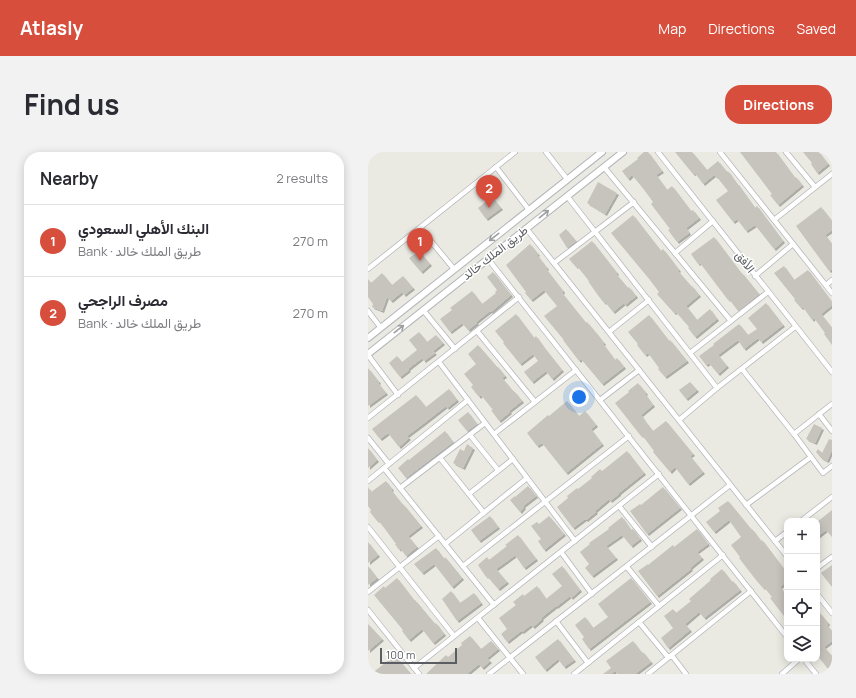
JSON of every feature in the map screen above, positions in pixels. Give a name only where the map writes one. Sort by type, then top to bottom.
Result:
[{"type":"main road","name":"طريق الملك خالد","points":[[368,338],[602,152]]},
{"type":"main road","name":"طريق الملك خالد","points":[[368,354],[623,152]]},
{"type":"street","points":[[368,270],[515,152]]},
{"type":"street","points":[[546,152],[567,179]]},
{"type":"street","name":"الأفق","points":[[658,152],[832,372]]},
{"type":"street","points":[[720,152],[832,293]]},
{"type":"street","points":[[786,152],[815,187]]},
{"type":"street","points":[[496,167],[529,210]]},
{"type":"street","points":[[604,167],[731,322]]},
{"type":"street","points":[[774,220],[832,174]]},
{"type":"street","points":[[567,196],[717,388]]},
{"type":"street","points":[[554,263],[634,202]]},
{"type":"street","points":[[675,253],[712,221]]},
{"type":"street","points":[[420,228],[454,269]]},
{"type":"street","points":[[526,228],[785,554]]},
{"type":"street","points":[[755,276],[793,244]]},
{"type":"street","points":[[488,259],[751,591],[784,629]]},
{"type":"street","points":[[826,285],[832,280]]},
{"type":"street","points":[[690,353],[768,292]]},
{"type":"street","points":[[368,418],[519,297]]},
{"type":"street","points":[[609,332],[648,300]]},
{"type":"street","points":[[423,310],[455,349]]},
{"type":"street","points":[[368,311],[381,328]]},
{"type":"street","points":[[678,420],[795,327]]},
{"type":"street","points":[[477,331],[535,402]]},
{"type":"street","points":[[368,354],[398,395]]},
{"type":"street","points":[[439,362],[575,541]]},
{"type":"street","points":[[742,369],[823,473],[832,466]]},
{"type":"street","points":[[494,434],[576,370]]},
{"type":"street","points":[[600,400],[639,370]]},
{"type":"street","points":[[368,481],[468,400]]},
{"type":"street","points":[[794,434],[832,404]]},
{"type":"street","points":[[819,414],[832,431]]},
{"type":"street","points":[[400,488],[485,422]]},
{"type":"street","points":[[470,435],[498,470]]},
{"type":"street","points":[[463,566],[629,436]]},
{"type":"street","points":[[368,438],[389,464]]},
{"type":"street","points":[[746,505],[810,457]]},
{"type":"street","points":[[440,458],[484,512]]},
{"type":"street","points":[[469,494],[513,459]]},
{"type":"street","points":[[384,468],[494,605]]},
{"type":"street","points":[[414,668],[659,474]]},
{"type":"street","points":[[445,544],[527,478]]},
{"type":"street","points":[[489,674],[730,485]]},
{"type":"street","points":[[805,518],[832,497]]},
{"type":"street","points":[[619,506],[652,547]]},
{"type":"street","points":[[368,527],[454,636]]},
{"type":"street","points":[[775,541],[784,534]]},
{"type":"street","points":[[368,592],[439,536]]},
{"type":"street","points":[[561,552],[592,594]]},
{"type":"street","points":[[574,674],[723,555]]},
{"type":"street","points":[[820,566],[832,557]]},
{"type":"street","points":[[626,567],[659,606]]},
{"type":"street","points":[[648,674],[751,591]]},
{"type":"street","points":[[820,598],[832,613]]},
{"type":"street","points":[[368,610],[419,674]]},
{"type":"street","points":[[478,618],[523,674]]},
{"type":"street","points":[[556,621],[588,663]]},
{"type":"street","points":[[640,622],[667,656],[673,657],[686,674]]},
{"type":"street","points":[[782,674],[796,662]]},
{"type":"street","points":[[806,662],[816,674]]},
{"type":"building","points":[[644,152],[648,152],[662,171],[656,175],[667,190],[672,186],[691,211],[693,210],[699,218],[686,228],[689,233],[677,242],[668,230],[670,229],[651,204],[653,202],[642,187],[632,175],[628,179],[622,171],[638,159],[637,158]]},
{"type":"building","points":[[675,152],[692,152],[707,170],[718,161],[727,172],[728,171],[755,208],[757,206],[783,241],[774,249],[755,225],[746,231],[737,219],[733,222],[716,200],[728,191],[717,177],[714,175],[703,184],[695,173],[693,174]]},
{"type":"building","points":[[740,152],[776,152],[802,185],[778,205],[770,195],[772,194]]},
{"type":"building","points":[[803,152],[819,152],[828,164],[817,173],[811,164],[812,163]]},
{"type":"building","points":[[598,182],[617,193],[605,214],[587,203]]},
{"type":"building","points":[[492,197],[501,208],[486,219],[478,208]]},
{"type":"building","points":[[821,207],[832,221],[832,230],[825,235],[832,244],[832,269],[829,271],[796,226]]},
{"type":"building","points":[[633,215],[661,251],[663,249],[679,270],[678,271],[699,295],[686,306],[697,320],[710,309],[717,319],[695,337],[688,328],[689,327],[676,312],[674,313],[657,294],[659,292],[650,280],[611,233]]},
{"type":"building","points":[[566,229],[576,241],[567,248],[559,235]]},
{"type":"building","points":[[714,237],[759,294],[738,311],[700,263],[698,264],[691,254]]},
{"type":"building","points":[[592,241],[617,273],[616,274],[636,296],[613,312],[605,302],[604,303],[577,266],[576,267],[569,259]]},
{"type":"building","points":[[530,244],[547,268],[546,269],[563,291],[562,293],[586,323],[587,322],[597,334],[615,360],[617,358],[624,367],[602,384],[581,359],[579,361],[544,316],[557,306],[544,290],[531,300],[506,265]]},
{"type":"building","points":[[419,251],[430,264],[421,272],[409,258]]},
{"type":"building","points":[[784,266],[794,280],[808,270],[832,302],[832,305],[821,314],[832,328],[832,345],[814,318],[812,320],[803,307],[801,308],[774,273]]},
{"type":"building","points":[[493,272],[511,295],[468,330],[462,323],[450,332],[440,319],[452,310],[450,308],[472,291],[482,304],[496,293],[495,292],[497,290],[487,277]]},
{"type":"building","points":[[382,273],[392,285],[403,276],[413,288],[404,295],[402,292],[391,301],[387,297],[382,311],[372,307],[373,304],[368,297],[368,279],[371,283]]},
{"type":"building","points":[[766,303],[783,325],[761,342],[758,338],[744,349],[738,340],[718,355],[727,366],[718,374],[709,363],[706,365],[699,356],[739,324],[748,335],[757,329],[748,318]]},
{"type":"building","points":[[516,314],[534,338],[536,336],[562,370],[552,379],[546,371],[532,382],[524,372],[538,361],[533,354],[520,364],[495,331]]},
{"type":"building","points":[[649,315],[687,361],[665,377],[648,353],[645,355],[628,332]]},
{"type":"building","points":[[419,332],[427,342],[436,335],[443,343],[433,351],[435,353],[424,361],[422,358],[400,377],[389,363],[397,356],[402,362],[417,350],[409,340]]},
{"type":"building","points":[[478,345],[498,367],[505,376],[502,378],[522,401],[499,421],[491,410],[493,410],[481,395],[479,397],[471,387],[473,385],[464,374],[476,364],[468,354]]},
{"type":"building","points":[[368,368],[386,393],[368,406]]},
{"type":"building","points":[[690,382],[697,390],[686,399],[679,390]]},
{"type":"building","points":[[638,383],[653,405],[641,415],[645,421],[653,431],[666,421],[693,454],[690,456],[703,472],[688,484],[675,467],[670,472],[615,403]]},
{"type":"building","points":[[449,389],[457,400],[447,408],[446,406],[407,436],[409,438],[399,447],[388,433],[380,439],[372,429],[416,395],[426,407]]},
{"type":"building","points":[[567,401],[579,416],[585,411],[596,425],[591,429],[602,444],[566,473],[542,443],[537,446],[527,433]]},
{"type":"building","points":[[468,412],[477,424],[467,431],[458,420]]},
{"type":"building","points":[[814,424],[822,428],[815,443],[806,439]]},
{"type":"building","points":[[445,431],[453,442],[406,478],[398,468]]},
{"type":"building","points":[[829,439],[832,440],[832,450],[827,461],[821,458],[816,452],[818,449],[822,453]]},
{"type":"building","points":[[467,444],[473,448],[463,468],[453,463],[460,449],[464,451]]},
{"type":"building","points":[[368,448],[377,460],[368,468]]},
{"type":"building","points":[[627,451],[644,473],[610,501],[609,499],[586,520],[585,519],[573,528],[557,507],[568,498],[567,496],[592,478],[591,477],[600,469],[602,471]]},
{"type":"building","points":[[386,481],[392,489],[391,490],[421,526],[408,536],[417,547],[406,556],[400,548],[399,550],[385,529],[370,512],[371,510],[368,506],[368,487],[371,492]]},
{"type":"building","points":[[528,486],[536,496],[523,506],[524,507],[520,512],[510,500]]},
{"type":"building","points":[[663,487],[680,508],[647,534],[630,511],[640,504],[641,505]]},
{"type":"building","points":[[728,501],[761,541],[762,540],[784,569],[784,584],[780,587],[784,593],[784,616],[770,598],[772,597],[756,580],[731,545],[741,537],[729,520],[714,532],[706,522],[720,511],[718,508]]},
{"type":"building","points":[[832,510],[832,537],[826,530],[820,535],[820,520]]},
{"type":"building","points":[[490,516],[498,527],[479,541],[471,530]]},
{"type":"building","points":[[549,516],[564,534],[544,550],[538,541],[541,539],[531,526],[537,522],[539,524]]},
{"type":"building","points":[[622,517],[631,530],[633,529],[640,539],[631,546],[622,535],[606,546],[616,558],[592,576],[585,568],[589,564],[580,552]]},
{"type":"building","points":[[697,529],[708,544],[697,552],[702,558],[690,568],[691,569],[657,596],[638,571],[673,545],[674,547]]},
{"type":"building","points":[[518,535],[536,559],[524,568],[515,555],[496,569],[507,582],[498,589],[487,576],[486,577],[478,565],[487,557],[489,560]]},
{"type":"building","points":[[368,542],[378,555],[368,563]]},
{"type":"building","points":[[436,548],[462,578],[452,587],[434,564],[422,573],[414,564]]},
{"type":"building","points":[[832,565],[832,587],[821,573]]},
{"type":"building","points":[[368,566],[377,578],[368,585]]},
{"type":"building","points":[[562,566],[580,590],[571,598],[570,596],[556,606],[541,618],[542,619],[533,627],[531,625],[507,642],[501,634],[507,629],[499,618],[516,605],[513,602],[537,586],[546,599],[562,586],[552,574]]},
{"type":"building","points":[[722,569],[740,590],[704,618],[699,612],[685,624],[690,630],[668,648],[661,638],[673,628],[664,616],[673,609],[676,613],[691,601],[689,599]]},
{"type":"building","points":[[397,578],[444,634],[433,643],[422,629],[409,640],[402,631],[403,630],[374,595],[384,586],[385,588]]},
{"type":"building","points":[[631,578],[650,602],[589,649],[582,639],[584,637],[575,625],[585,617],[593,628],[608,617],[598,604]]},
{"type":"building","points":[[451,591],[460,603],[474,593],[481,603],[457,621],[442,599]]},
{"type":"building","points":[[820,613],[832,631],[832,641],[824,647],[832,656],[832,674],[820,659]]},
{"type":"building","points":[[368,624],[382,639],[368,651]]},
{"type":"building","points":[[470,636],[481,649],[491,641],[498,649],[487,658],[490,661],[482,668],[479,664],[467,674],[426,674],[446,655],[448,657],[462,645],[461,643]]},
{"type":"building","points":[[558,639],[574,660],[564,667],[558,659],[545,670],[535,657]]},
{"type":"building","points":[[633,641],[651,662],[635,674],[618,674],[615,671],[611,674],[603,674],[611,668],[606,661]]},
{"type":"building","points":[[394,654],[411,674],[371,674],[385,663]]},
{"type":"place","name":"مصرف الراجحي","points":[[489,208]]},
{"type":"place","name":"البنك الأهلي السعودي","points":[[420,261]]}]
